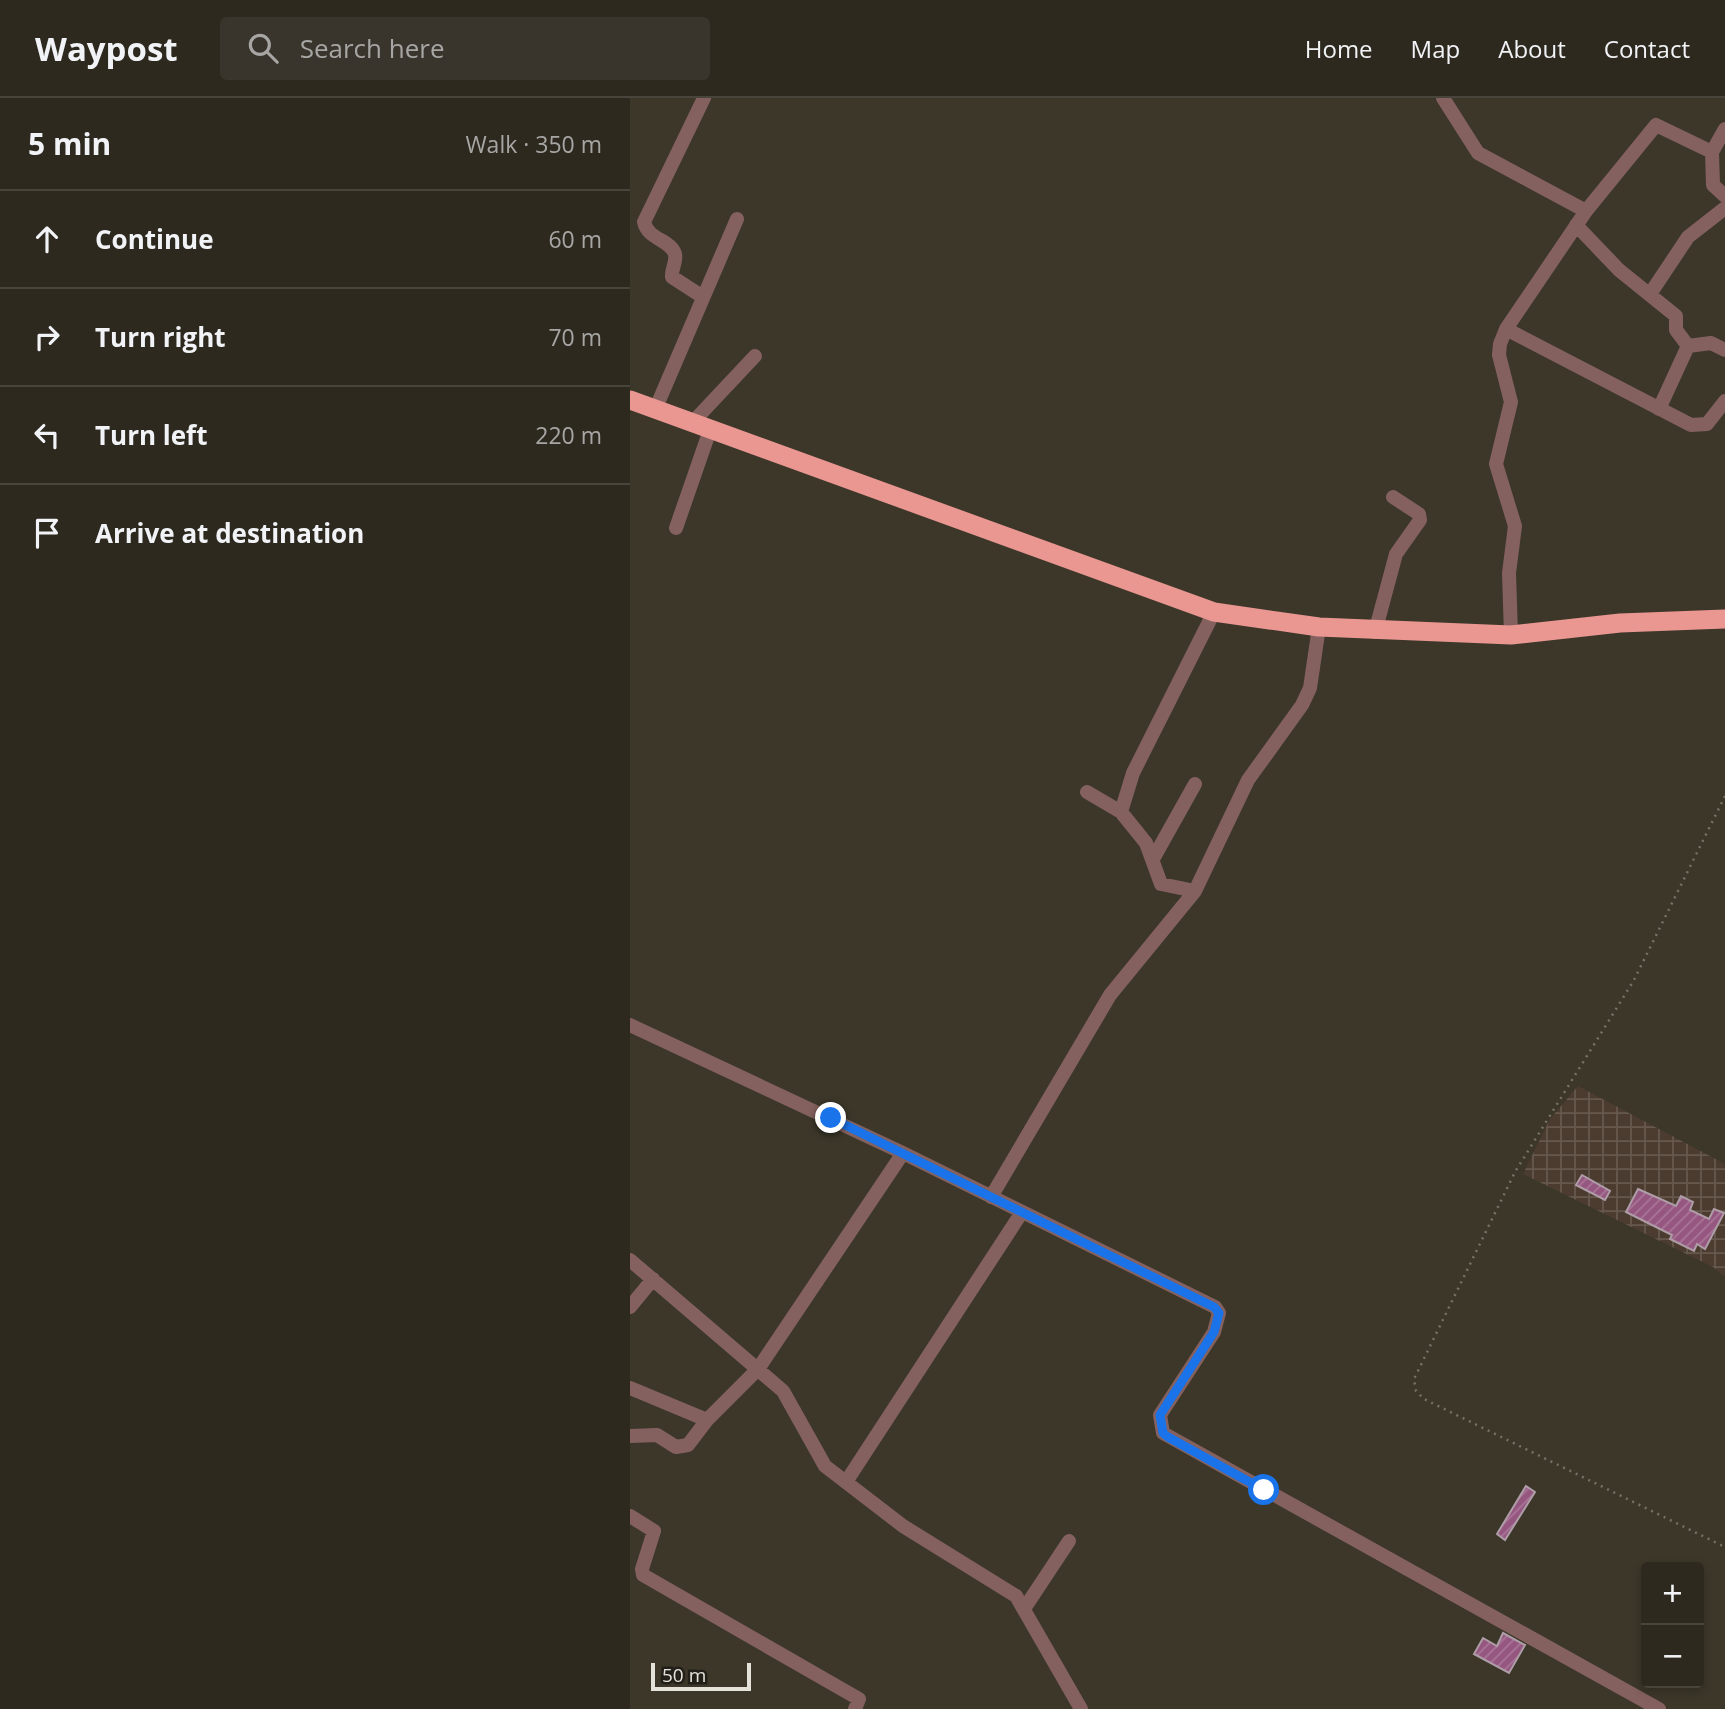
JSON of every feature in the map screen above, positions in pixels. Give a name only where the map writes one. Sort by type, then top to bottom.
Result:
[{"type":"highway","points":[[630,400],[1213,612],[1375,632],[1511,635],[1620,623],[1725,619]]},
{"type":"street","points":[[703,297],[672,277],[675,256],[673,250],[650,235],[644,222],[646,213],[704,98]]},
{"type":"street","points":[[1443,98],[1478,152],[1586,211]]},
{"type":"street","points":[[1511,635],[1509,573],[1516,526],[1496,464],[1511,402],[1499,355],[1506,329],[1586,211],[1656,125],[1712,152]]},
{"type":"street","points":[[1725,130],[1712,152],[1713,185],[1725,196]]},
{"type":"street","points":[[1650,294],[1688,237],[1725,208]]},
{"type":"street","points":[[655,410],[737,219]]},
{"type":"street","points":[[1576,225],[1619,270],[1676,316],[1676,330],[1688,346]]},
{"type":"street","points":[[1506,329],[1690,425],[1707,424],[1725,401]]},
{"type":"street","points":[[1688,346],[1711,343],[1725,350]]},
{"type":"street","points":[[1659,409],[1688,346]]},
{"type":"street","points":[[692,423],[755,356]]},
{"type":"street","points":[[676,528],[710,430]]},
{"type":"street","points":[[1375,632],[1396,554],[1420,520],[1419,514],[1393,497]]},
{"type":"street","points":[[1121,812],[1133,773],[1213,612]]},
{"type":"street","points":[[991,1197],[1110,995],[1195,891],[1248,780],[1302,705],[1310,688],[1319,627]]},
{"type":"street","points":[[1153,859],[1195,784]]},
{"type":"street","points":[[1087,792],[1121,812],[1146,843],[1161,884],[1195,891]]},
{"type":"street","points":[[630,1025],[903,1153],[1214,1307],[1219,1313],[1214,1332],[1160,1415],[1163,1433],[1659,1709]]},
{"type":"street","points":[[630,1436],[657,1435],[681,1448],[688,1446],[706,1420],[758,1369],[903,1153]]},
{"type":"street","points":[[846,1482],[1021,1212]]},
{"type":"street","points":[[630,1259],[783,1391],[825,1466],[903,1526],[1016,1596],[1081,1709]]},
{"type":"street","points":[[630,1307],[653,1279]]},
{"type":"street","points":[[630,1388],[706,1420]]},
{"type":"street","points":[[630,1516],[654,1531],[642,1569],[643,1575],[859,1699],[855,1709]]},
{"type":"street","points":[[1024,1609],[1069,1541]]},
{"type":"path","points":[[1725,796],[1634,980],[1515,1172],[1414,1379],[1416,1391],[1424,1399],[1725,1547]]},
{"type":"shaded area","points":[[1578,1086],[1725,1164],[1725,1277],[1713,1267],[1523,1174],[1550,1119]]},
{"type":"building","points":[[1582,1175],[1610,1191],[1605,1200],[1576,1185]]},
{"type":"building","points":[[1638,1189],[1676,1206],[1681,1196],[1693,1202],[1690,1210],[1709,1219],[1714,1209],[1724,1213],[1705,1249],[1697,1244],[1694,1251],[1670,1239],[1672,1235],[1626,1212]]},
{"type":"building","points":[[1526,1486],[1535,1492],[1505,1540],[1497,1534]]},
{"type":"building","points":[[1503,1633],[1525,1645],[1509,1673],[1474,1654],[1483,1638],[1497,1646]]},
{"type":"route","points":[[831,1118],[1214,1307],[1219,1313],[1219,1320],[1214,1332],[1160,1415],[1160,1423],[1163,1433],[1168,1437],[1264,1490]]}]
